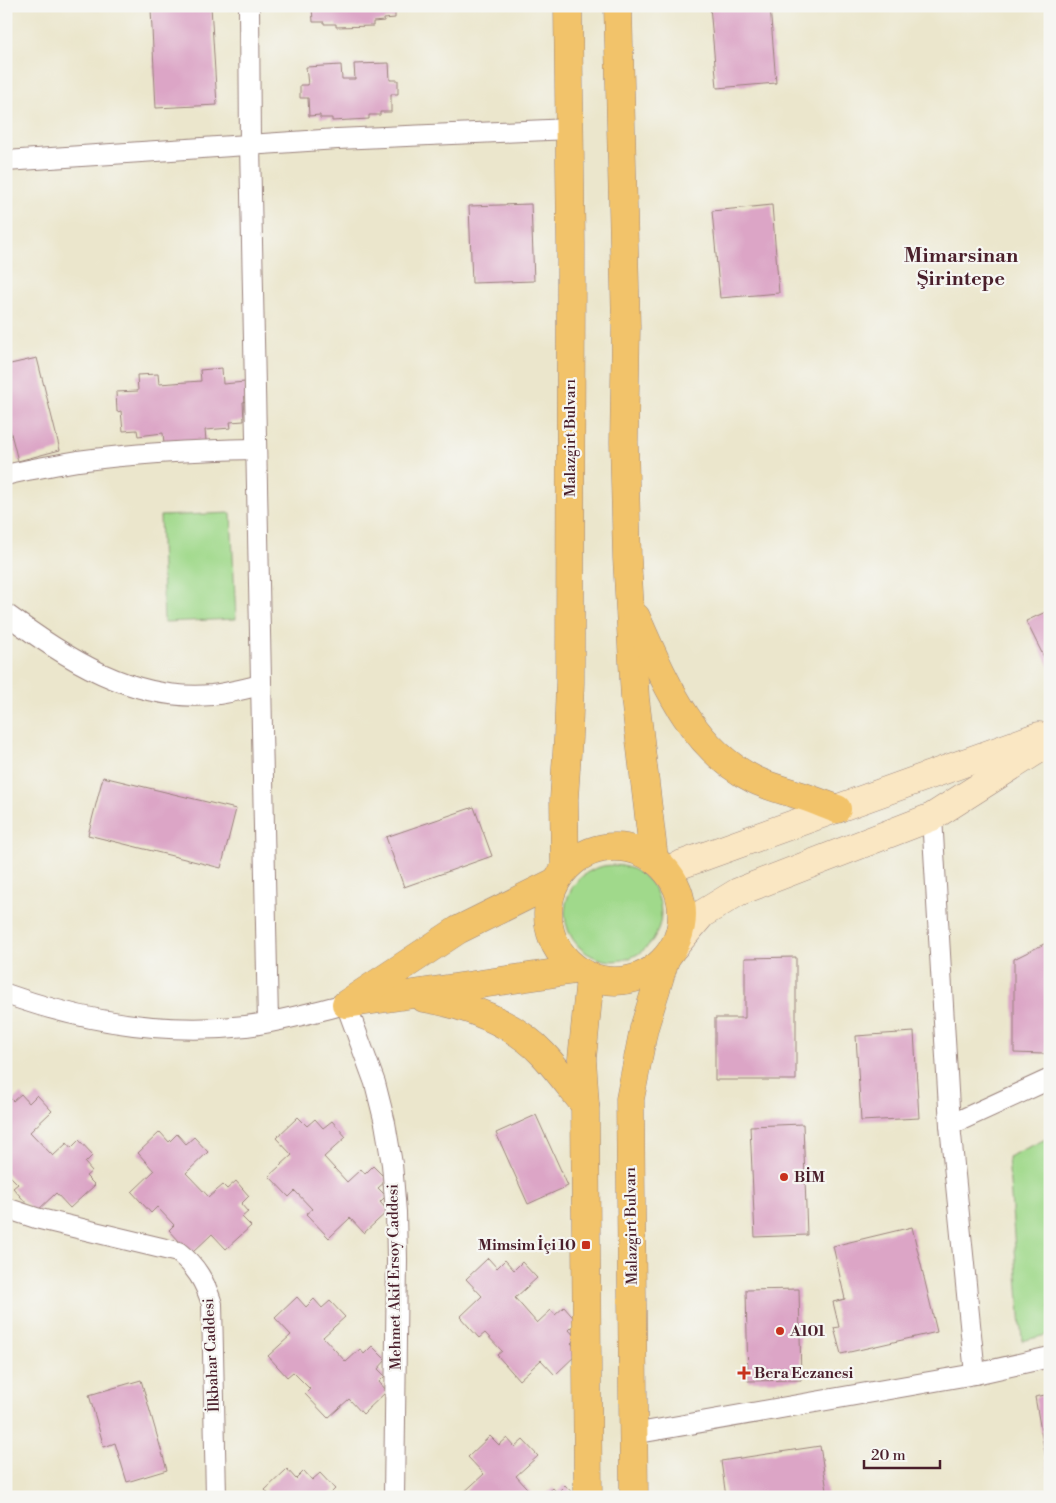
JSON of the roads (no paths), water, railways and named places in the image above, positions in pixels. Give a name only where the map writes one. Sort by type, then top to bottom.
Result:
[{"type":"highway","name":"Malazgirt Bulvarı","points":[[560,876],[570,682],[571,246],[568,6]]},
{"type":"highway","points":[[618,6],[626,327],[624,442],[629,604],[635,698],[660,865]]},
{"type":"highway","points":[[629,604],[670,690],[698,734],[714,751],[754,779],[777,789],[838,809]]},
{"type":"highway","points":[[608,847],[624,848],[640,852],[660,865],[675,884],[681,899],[683,916],[680,932],[670,954],[652,971],[638,978],[622,982],[606,981],[582,974],[563,959],[554,945],[548,930],[549,897],[560,876],[577,858],[592,851],[608,847]]},
{"type":"highway","points":[[346,1004],[458,930],[560,876]]},
{"type":"highway","name":"Malazgirt Bulvarı","points":[[634,1497],[630,1099],[644,1028],[670,954]]},
{"type":"highway","points":[[346,1004],[582,974]]},
{"type":"highway","points":[[582,974],[588,1497]]},
{"type":"highway","points":[[410,995],[440,1000],[468,1009],[514,1031],[530,1042],[542,1054],[584,1105]]},
{"type":"street","points":[[249,6],[250,145],[268,1022]]},
{"type":"street","points":[[6,161],[337,138],[570,129]]},
{"type":"street","points":[[6,475],[36,468],[114,456],[161,452],[256,449]]},
{"type":"street","points":[[6,614],[41,639],[90,668],[139,688],[162,693],[212,695],[261,685]]},
{"type":"street","points":[[660,865],[838,809],[1050,732]]},
{"type":"street","points":[[670,954],[702,914],[738,892],[932,817],[1050,742]]},
{"type":"street","points":[[932,817],[950,1126],[975,1374]]},
{"type":"street","points":[[6,994],[71,1013],[122,1024],[164,1029],[206,1029],[247,1026],[346,1004]]},
{"type":"street","name":"Mehmet Akif Ersoy Caddesi","points":[[346,1004],[375,1083],[385,1123],[396,1203],[394,1497]]},
{"type":"street","points":[[950,1126],[1050,1079]]},
{"type":"street","name":"İlkbahar Caddesi","points":[[6,1208],[36,1218],[178,1252],[202,1277],[212,1304],[216,1497]]},
{"type":"street","points":[[633,1434],[975,1374],[1050,1357]]},
{"type":"place","name":"BİM","points":[[784,1177]]},
{"type":"place","name":"Mimsim İçi 10","points":[[586,1245]]},
{"type":"place","name":"A101","points":[[780,1331]]},
{"type":"place","name":"Bera Eczanesi","points":[[744,1373]]},
{"type":"district","name":"Mimarsinan Şirintepe","points":[[961,266]]}]
